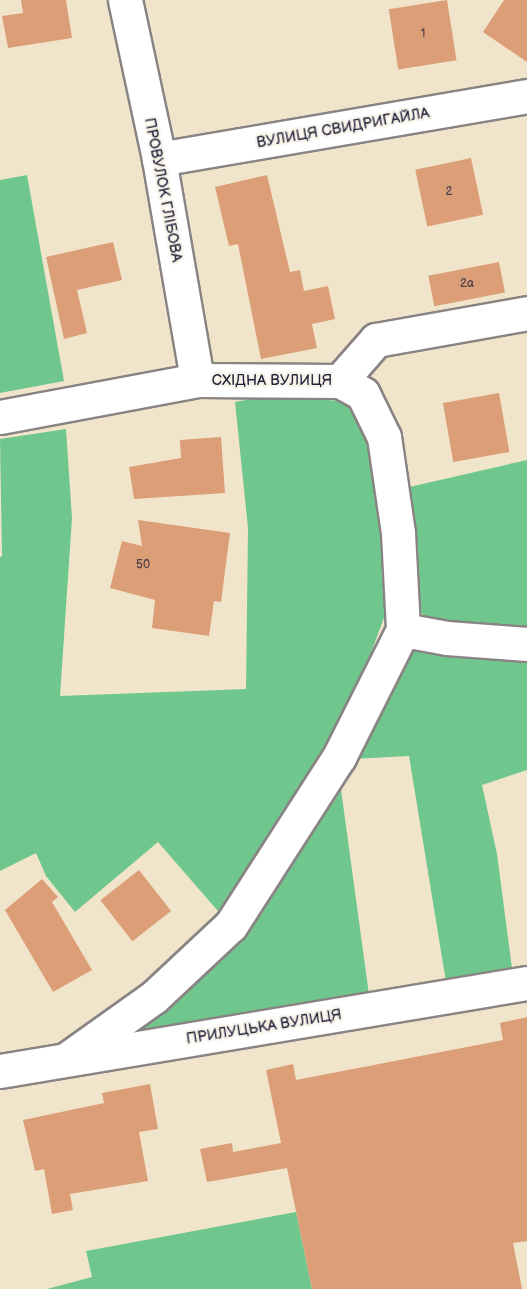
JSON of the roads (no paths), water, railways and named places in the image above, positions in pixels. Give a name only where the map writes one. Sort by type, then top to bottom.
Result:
[{"type":"street","name":"ПРОВУЛОК ГЛІБОВА","points":[[125,0],[159,159],[197,380]]},
{"type":"street","name":"ВУЛИЦЯ СВИДРИГАЙЛА","points":[[159,159],[527,96]]},
{"type":"street","name":"СХІДНА ВУЛИЦЯ","points":[[0,417],[197,380],[340,381],[376,340],[527,313]]},
{"type":"street","points":[[67,1059],[154,997],[231,925],[339,757],[403,630],[398,533],[384,438],[363,394],[340,381]]},
{"type":"street","points":[[403,630],[447,638],[527,644]]},
{"type":"street","name":"ПРИЛУЦЬКА ВУЛИЦЯ","points":[[0,1071],[527,983]]}]
